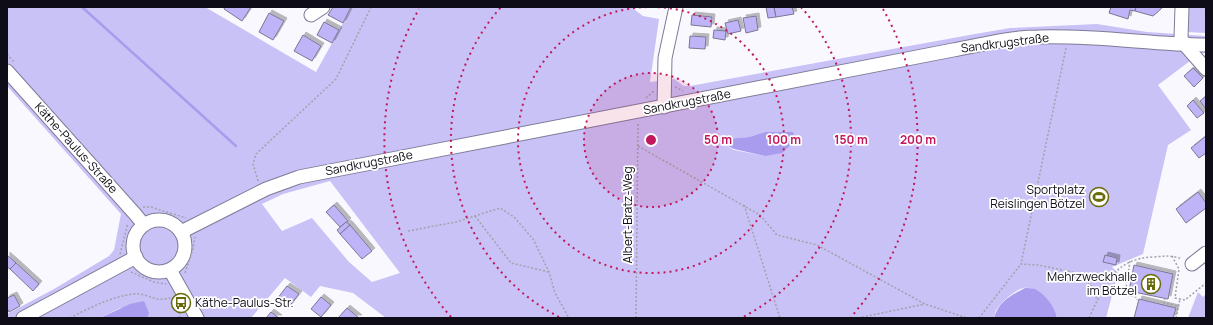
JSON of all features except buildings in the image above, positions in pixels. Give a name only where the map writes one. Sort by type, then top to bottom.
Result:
[{"type":"street","points":[[311,15],[323,7]]},
{"type":"street","points":[[664,107],[665,58],[676,7]]},
{"type":"street","points":[[1182,7],[1181,38],[1185,45],[1206,69]]},
{"type":"street","name":"Sandkrugstraße","points":[[186,230],[266,189],[298,177],[953,50],[1036,37],[1104,38],[1185,45],[1206,45]]},
{"type":"street","name":"Käthe-Paulus-Straße","points":[[7,71],[136,214],[144,225]]},
{"type":"street","points":[[156,221],[162,221],[186,230],[184,252],[173,275],[147,269],[140,264],[133,247],[134,239],[138,231],[144,225],[156,221]]},
{"type":"street","points":[[1192,264],[1206,253]]},
{"type":"street","points":[[23,318],[136,257]]},
{"type":"street","points":[[173,275],[197,318]]},
{"type":"path","points":[[258,182],[253,164],[256,154],[336,79],[371,7]]},
{"type":"path","points":[[979,318],[1021,264],[1066,45]]},
{"type":"path","name":"Albert-Bratz-Weg","points":[[636,318],[638,112]]},
{"type":"path","points":[[638,146],[760,215],[777,235],[817,245],[925,304],[967,318]]},
{"type":"path","points":[[744,205],[780,318]]},
{"type":"path","points":[[143,207],[151,207],[187,219],[186,230],[195,233],[196,239],[190,259],[184,274],[173,275],[166,285],[133,274],[128,270],[120,256],[121,246],[130,219],[143,207]]},
{"type":"path","points":[[408,231],[456,222],[500,208],[514,217],[533,239],[549,272],[555,293],[569,318]]},
{"type":"path","points":[[475,216],[511,263],[549,272]]},
{"type":"path","points":[[1172,256],[1179,268],[1175,298],[1185,300],[1206,284]]},
{"type":"path","points":[[1089,318],[1101,291],[1112,275],[1130,261],[1150,257],[1175,256],[1192,264]]},
{"type":"path","points":[[1130,261],[1125,295],[1136,297],[1137,300]]},
{"type":"path","points":[[1021,264],[1038,265],[1095,279],[1112,275]]},
{"type":"path","points":[[1083,276],[1092,287],[1097,300]]},
{"type":"path","points":[[70,318],[97,305],[134,294],[149,295],[158,299],[174,298]]},
{"type":"path","points":[[1164,298],[1164,303],[1179,306]]},
{"type":"path","points":[[1176,318],[1180,299]]},
{"type":"path","points":[[858,318],[925,304]]},
{"type":"path","points":[[179,318],[181,310]]},
{"type":"shaded area","points":[[7,7],[205,7],[316,72],[352,7],[631,7],[643,16],[659,19],[650,82],[674,79],[684,86],[1010,28],[1097,24],[1147,32],[1206,36],[1206,52],[1183,54],[1190,61],[1158,85],[1191,130],[1168,145],[1143,254],[1112,267],[1118,273],[1106,318],[1057,318],[1056,313],[1045,297],[1035,290],[1024,288],[1009,296],[1002,303],[996,310],[994,318],[386,318],[353,293],[320,286],[311,297],[285,278],[251,318],[148,318],[149,313],[120,308],[100,318],[7,318],[7,314],[54,289],[109,256],[114,250],[121,214],[7,86]],"holes":[[[765,132],[778,132],[765,156],[734,150],[717,140],[749,137]],[[330,181],[400,273],[372,282],[349,262],[312,218],[282,231],[262,204],[283,194]]]},
{"type":"shaded area","points":[[1187,7],[1206,7],[1206,33],[1186,32]]},
{"type":"shaded area","points":[[765,132],[793,132],[796,140],[782,153],[765,156],[734,149],[716,140],[749,137]]},
{"type":"shaded area","points":[[1025,288],[1035,289],[1046,297],[1052,305],[1057,318],[994,318],[1002,303]]},
{"type":"shaded area","points":[[1198,292],[1203,297],[1206,294],[1206,318],[1188,318]]},
{"type":"shaded area","points":[[144,301],[149,313],[148,318],[100,318],[130,304]]},
{"type":"waterway","points":[[82,7],[236,146]]},
{"type":"place","name":"Sportplatz Reislingen Bötzel","points":[[1099,197]]},
{"type":"place","name":"Mehrzweckhalle im Bötzel","points":[[1151,284]]},
{"type":"place","name":"Käthe-Paulus-Str.","points":[[181,303]]}]
